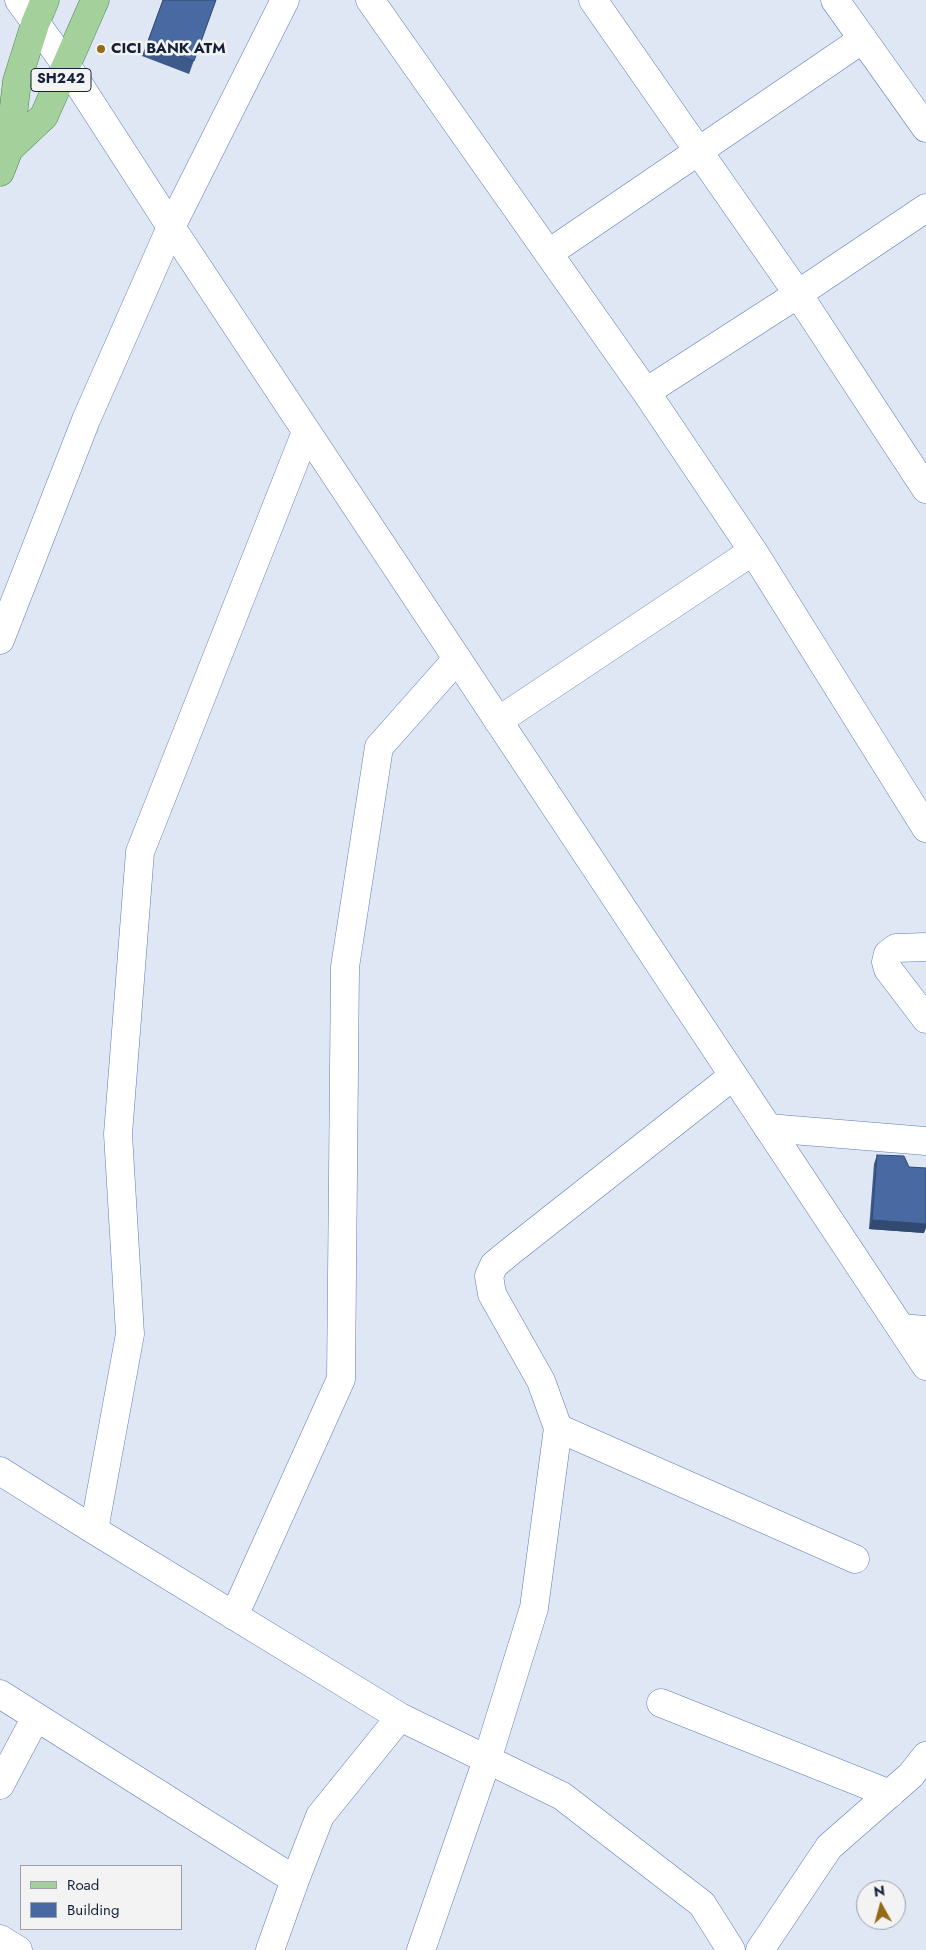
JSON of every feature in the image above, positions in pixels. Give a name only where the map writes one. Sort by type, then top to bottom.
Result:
[{"type":"main road","name":"SH242","points":[[5,160],[44,116],[95,0]]},
{"type":"main road","name":"SH242","points":[[5,160],[17,81],[40,12]]},
{"type":"street","points":[[19,0],[40,12],[67,66],[306,432],[768,1128],[913,1329],[926,1366]]},
{"type":"street","points":[[0,640],[86,420],[171,227],[285,0]]},
{"type":"street","points":[[594,0],[798,294],[926,489]]},
{"type":"street","points":[[835,0],[926,128]]},
{"type":"street","points":[[382,6],[753,551],[926,828]]},
{"type":"street","points":[[549,253],[863,39]]},
{"type":"street","points":[[646,392],[798,294],[926,208]]},
{"type":"street","points":[[94,1530],[130,1334],[118,1134],[140,852],[306,432]]},
{"type":"street","points":[[498,721],[753,551]]},
{"type":"street","points":[[234,1616],[341,1379],[345,967],[379,747],[457,659]]},
{"type":"street","points":[[926,947],[896,948],[888,954],[886,962],[888,969],[926,1019]]},
{"type":"street","points":[[421,1950],[487,1760],[534,1608],[558,1428],[541,1381],[492,1294],[489,1276],[494,1265],[733,1076]]},
{"type":"street","points":[[768,1128],[926,1140]]},
{"type":"street","points":[[558,1428],[855,1559]]},
{"type":"street","points":[[0,1471],[400,1717],[562,1796],[702,1904],[731,1950]]},
{"type":"street","points":[[0,1694],[295,1880]]},
{"type":"street","points":[[661,1704],[890,1794]]},
{"type":"street","points":[[0,1785],[36,1717]]},
{"type":"street","points":[[270,1950],[320,1816],[400,1717]]},
{"type":"street","points":[[760,1950],[830,1847],[911,1776],[926,1756]]},
{"type":"street","points":[[0,1939],[18,1950]]},
{"type":"building","points":[[163,0],[216,0],[194,61],[147,44]]},
{"type":"building","points":[[877,1155],[904,1156],[909,1167],[926,1168],[926,1224],[872,1220]]},
{"type":"place","name":"CICI BANK ATM","points":[[101,49]]}]
